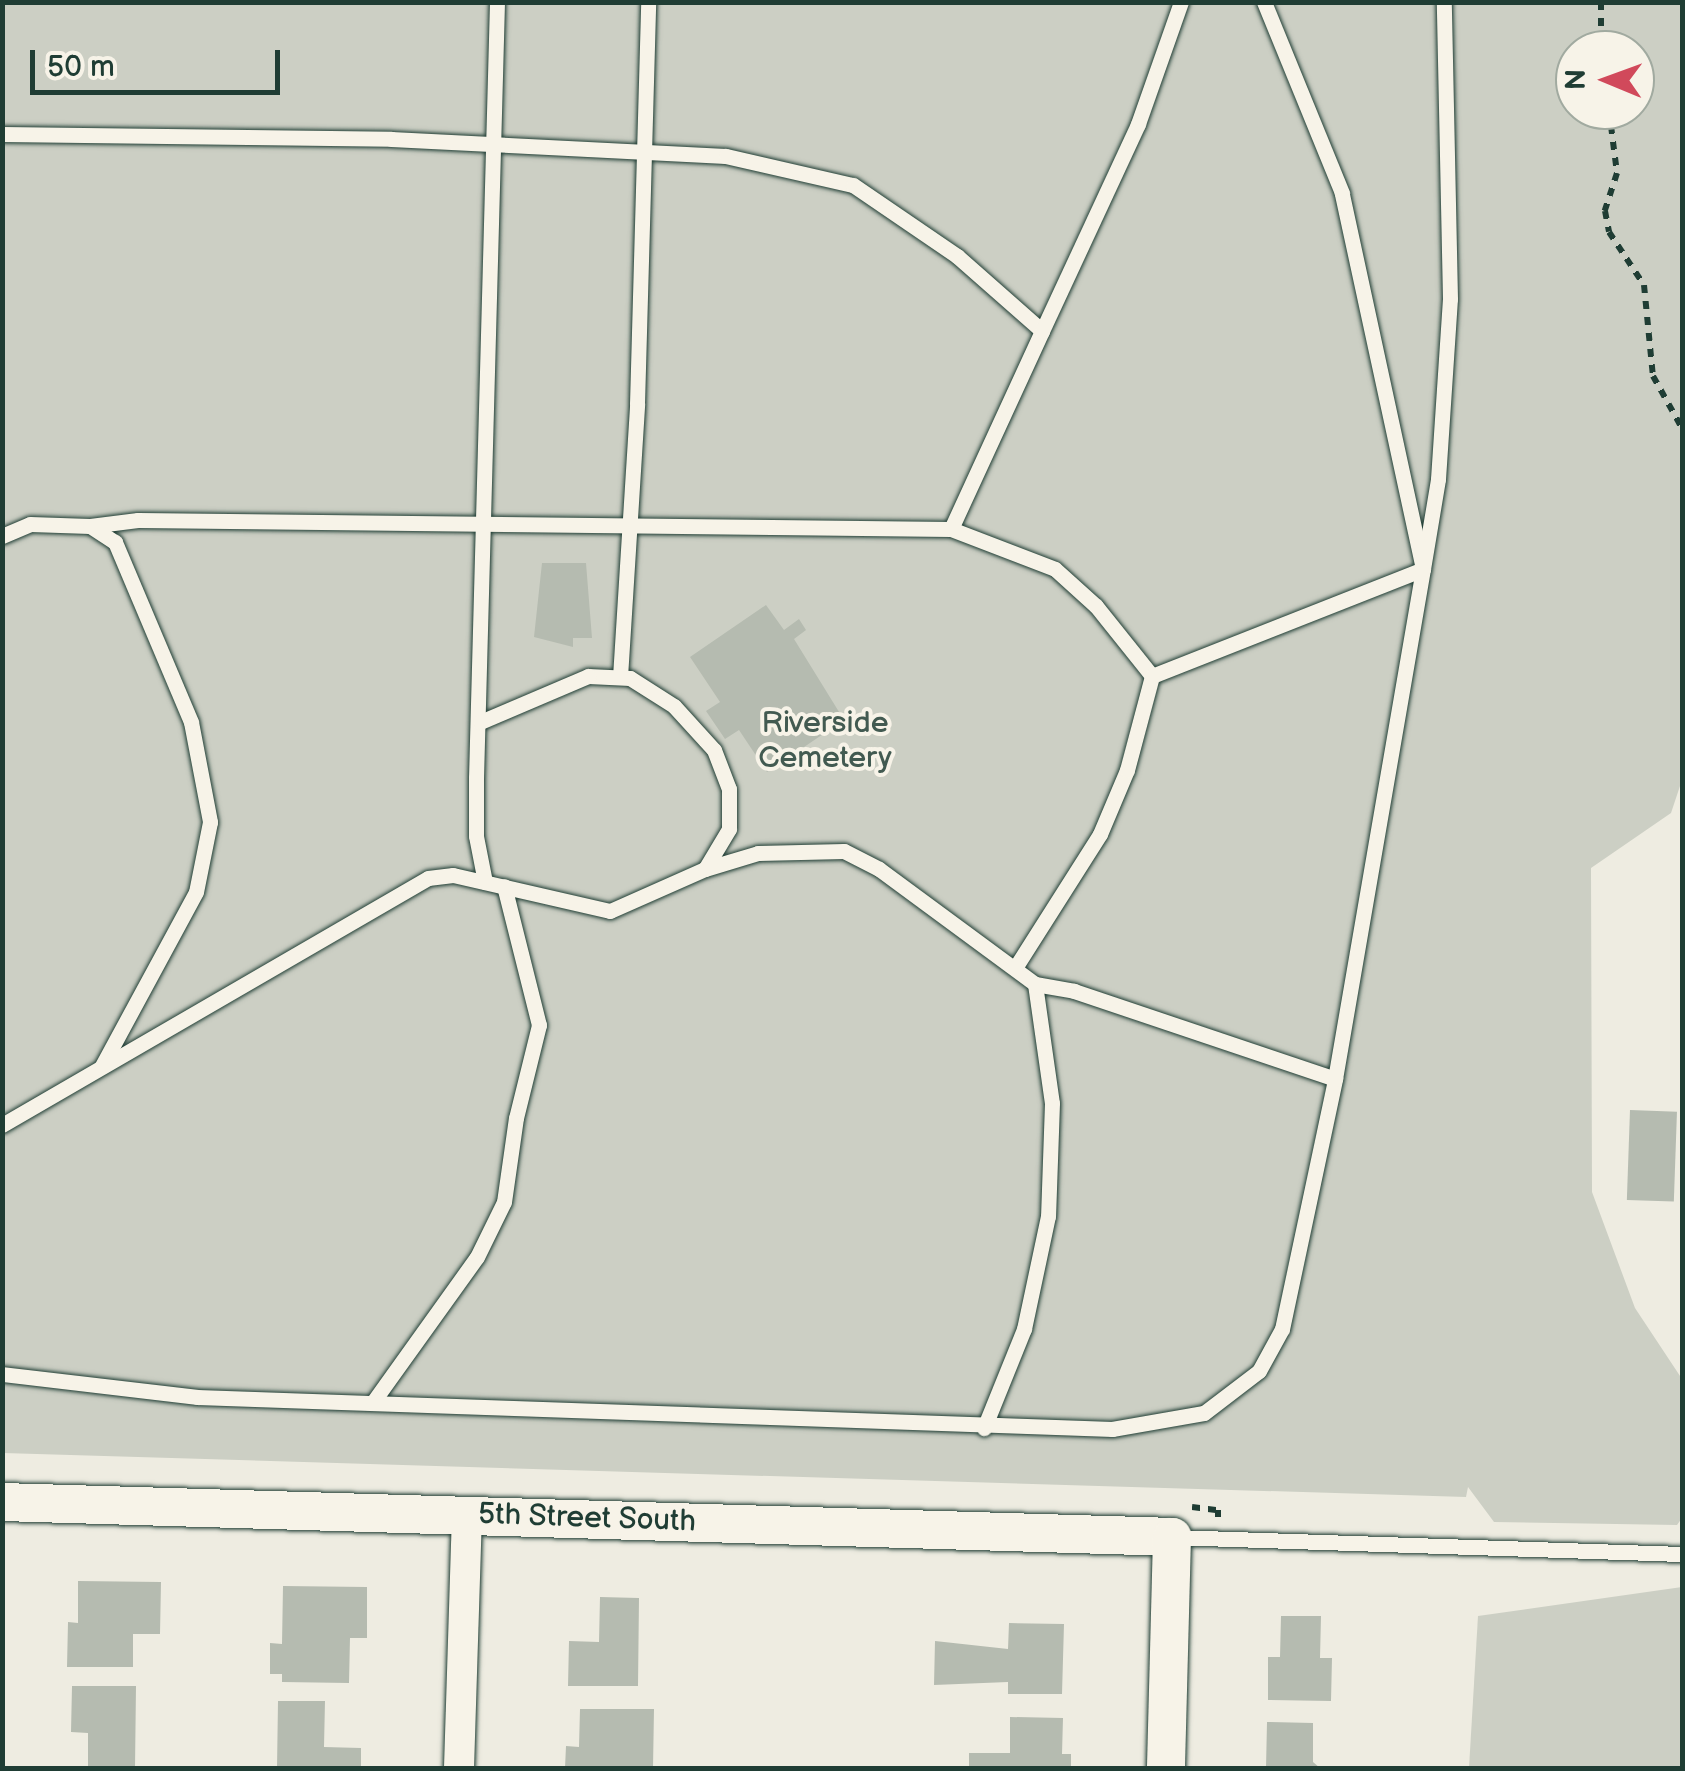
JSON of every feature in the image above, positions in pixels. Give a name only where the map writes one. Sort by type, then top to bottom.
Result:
[{"type":"street","name":"5th Street South","points":[[2,1502],[1172,1537]]},
{"type":"street","points":[[459,1768],[466,1514]]},
{"type":"street","points":[[1166,1768],[1172,1537]]},
{"type":"lane","points":[[485,882],[476,836],[497,2]]},
{"type":"lane","points":[[620,677],[631,526],[648,2]]},
{"type":"lane","points":[[951,529],[1138,124],[1181,2]]},
{"type":"lane","points":[[1264,2],[1342,193],[1384,412],[1423,569]]},
{"type":"lane","points":[[2,1374],[197,1398],[984,1428],[1168,1423],[1204,1413],[1259,1371],[1282,1329],[1335,1079],[1438,479],[1450,299],[1444,2]]},
{"type":"lane","points":[[2,134],[493,144],[643,152],[785,166],[852,185],[957,256],[1042,331]]},
{"type":"lane","points":[[2,521],[90,526],[138,520],[951,529],[1055,569],[1096,606],[1152,676]]},
{"type":"lane","points":[[2,536],[30,524]]},
{"type":"lane","points":[[90,526],[115,542],[137,584],[192,722],[210,822],[196,892],[101,1067]]},
{"type":"lane","points":[[1152,676],[1423,569]]},
{"type":"lane","points":[[480,722],[588,676],[620,677],[674,706],[714,750],[729,788],[729,829],[705,869]]},
{"type":"lane","points":[[1015,968],[1100,834],[1127,770],[1152,676]]},
{"type":"lane","points":[[2,1125],[428,878],[485,882],[610,912],[705,869],[758,854],[844,851],[1036,984],[1074,991],[1335,1079]]},
{"type":"lane","points":[[373,1402],[476,1257],[504,1202],[539,1025],[504,886]]},
{"type":"lane","points":[[984,1428],[1024,1329],[1048,1216],[1052,1103],[1036,984]]},
{"type":"lane","points":[[1172,1537],[1682,1554]]},
{"type":"path","points":[[1601,2],[1601,30]]},
{"type":"path","points":[[1611,130],[1616,174],[1605,211],[1609,232],[1644,285],[1653,376],[1682,428]]},
{"type":"green space","name":"Riverside Cemetery","points":[[3,3],[1682,3],[1682,780],[1671,813],[1591,868],[1592,1192],[1635,1308],[1682,1379],[1682,1518],[1677,1525],[1494,1522],[1468,1487],[1466,1497],[3,1453]]},
{"type":"green space","points":[[1682,1587],[1682,1768],[1469,1768],[1478,1616]]},
{"type":"building","points":[[542,563],[586,563],[592,638],[573,638],[573,647],[534,637]]},
{"type":"building","points":[[766,605],[784,630],[799,619],[806,630],[794,639],[844,720],[767,772],[739,730],[725,739],[706,711],[720,702],[690,657]]},
{"type":"building","points":[[1630,1110],[1677,1112],[1674,1202],[1627,1200]]},
{"type":"building","points":[[78,1581],[161,1582],[160,1634],[133,1634],[133,1667],[67,1667],[68,1622],[78,1623]]},
{"type":"building","points":[[283,1586],[367,1587],[367,1638],[350,1638],[349,1683],[282,1682],[282,1674],[270,1674],[270,1643],[282,1644]]},
{"type":"building","points":[[600,1597],[639,1598],[638,1686],[568,1686],[569,1641],[599,1642]]},
{"type":"building","points":[[1281,1616],[1321,1616],[1320,1658],[1332,1658],[1331,1701],[1268,1700],[1268,1657],[1280,1657]]},
{"type":"building","points":[[1009,1623],[1064,1624],[1062,1694],[1008,1694],[1008,1682],[934,1685],[935,1641],[1008,1649]]},
{"type":"building","points":[[72,1686],[136,1686],[135,1768],[88,1768],[88,1733],[71,1732]]},
{"type":"building","points":[[278,1701],[325,1701],[324,1747],[361,1748],[361,1768],[277,1768]]},
{"type":"building","points":[[580,1709],[654,1709],[653,1768],[565,1768],[566,1746],[579,1747]]},
{"type":"building","points":[[1010,1717],[1063,1718],[1062,1754],[1071,1754],[1071,1768],[969,1768],[969,1753],[1010,1753]]},
{"type":"building","points":[[1267,1722],[1313,1723],[1313,1762],[1320,1768],[1266,1768]]}]
